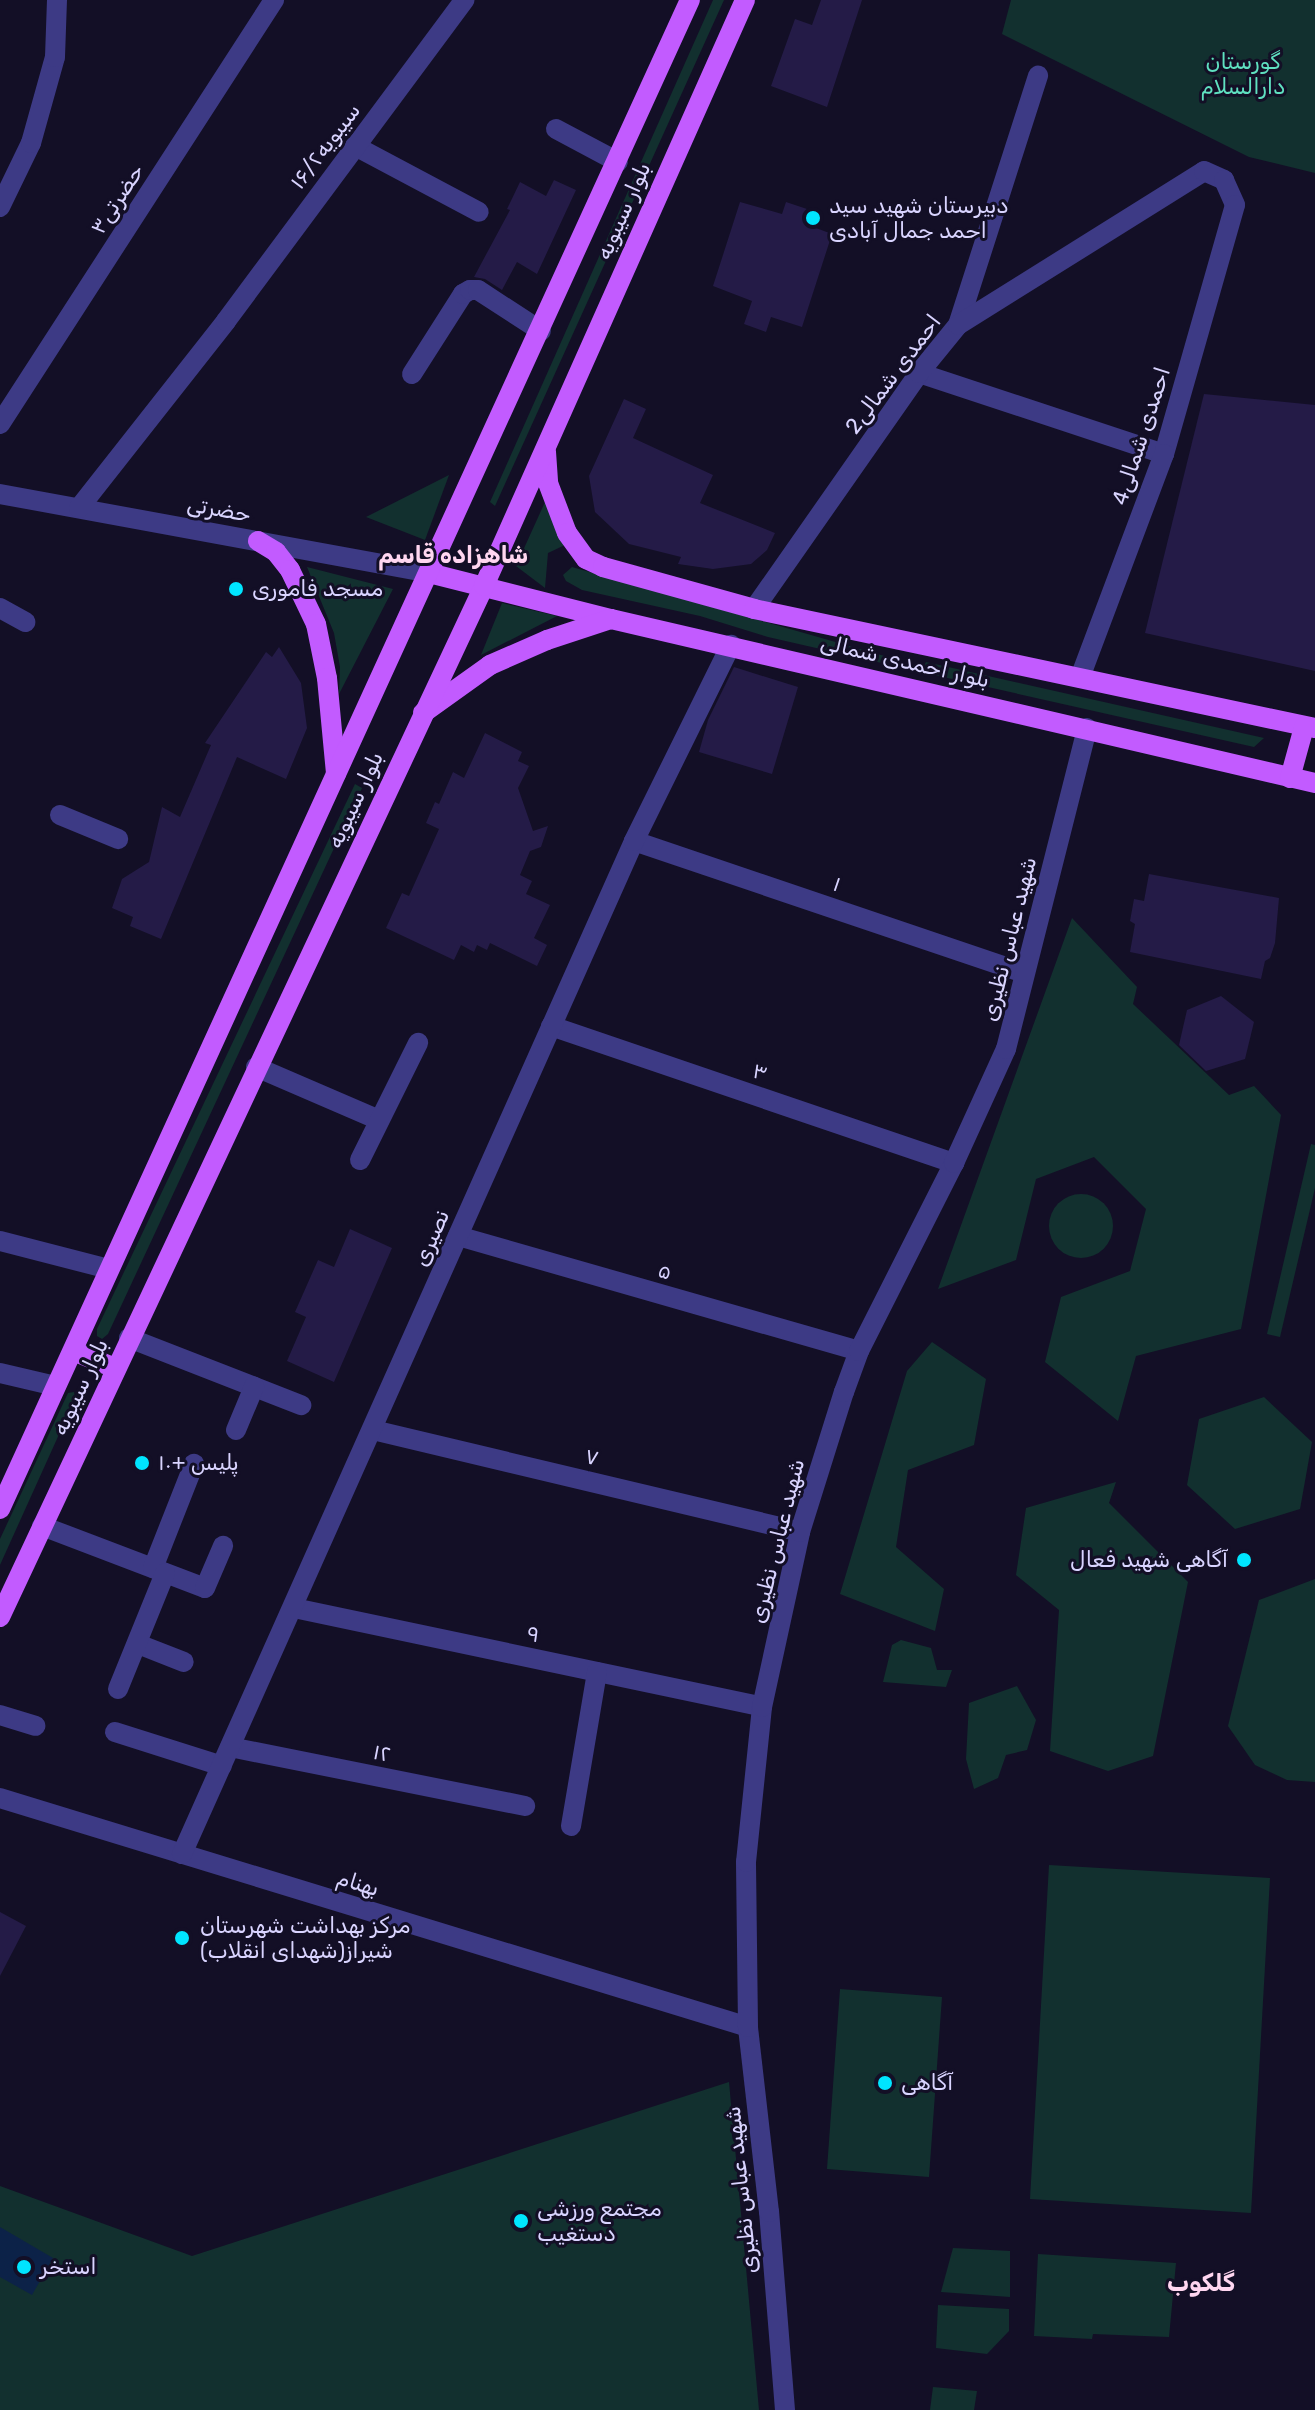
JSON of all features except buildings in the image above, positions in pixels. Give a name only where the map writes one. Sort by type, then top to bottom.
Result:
[{"type":"main road","name":"بلوار سیبویه","points":[[0,1509],[690,0]]},
{"type":"main road","name":"بلوار سیبویه","points":[[0,1617],[421,714],[484,586],[745,0]]},
{"type":"main road","name":"بلوار احمدی شمالی","points":[[546,448],[548,483],[574,546],[586,559],[623,574],[754,609],[1310,728]]},
{"type":"main road","points":[[258,541],[276,552],[290,570],[316,624],[327,678],[336,778]]},
{"type":"main road","name":"بلوار احمدی شمالی","points":[[429,573],[611,619],[1315,783]]},
{"type":"main road","points":[[421,714],[490,665],[547,640],[611,619]]},
{"type":"main road","points":[[1290,778],[1310,728]]},
{"type":"main road","points":[[73,1351],[115,1368]]},
{"type":"street","points":[[0,207],[31,143],[55,57],[57,0]]},
{"type":"street","name":"حضرتی۳","points":[[0,424],[274,0]]},
{"type":"street","name":"سیبویه۱۶/۲","points":[[79,508],[226,321],[464,0]]},
{"type":"street","points":[[958,325],[1038,76]]},
{"type":"street","points":[[556,129],[618,162]]},
{"type":"street","points":[[355,146],[479,212]]},
{"type":"street","name":"2احمدی شمالی","points":[[754,609],[919,373],[958,325],[1204,171],[1224,180],[1235,205]]},
{"type":"street","name":"4احمدی شمالی","points":[[1080,678],[1164,454],[1235,205]]},
{"type":"street","points":[[412,374],[463,294],[470,290],[478,290],[541,331]]},
{"type":"street","points":[[919,373],[1164,454]]},
{"type":"street","name":"حضرتی","points":[[0,494],[429,573]]},
{"type":"street","points":[[0,608],[25,622]]},
{"type":"street","name":"نصیری","points":[[182,1854],[634,841],[731,645]]},
{"type":"street","name":"شهید عباس نظیری","points":[[785,2410],[769,2212],[748,2027],[746,1862],[762,1707],[800,1532],[859,1351],[954,1163],[1006,1049],[1087,728]]},
{"type":"street","points":[[60,815],[118,839]]},
{"type":"street","name":"۱","points":[[634,841],[1024,973]]},
{"type":"street","name":"۳","points":[[551,1026],[954,1163]]},
{"type":"street","points":[[360,1160],[418,1043]]},
{"type":"street","points":[[256,1067],[379,1120]]},
{"type":"street","name":"۵","points":[[458,1236],[859,1351]]},
{"type":"street","points":[[0,1241],[109,1269]]},
{"type":"street","points":[[129,1338],[301,1405]]},
{"type":"street","points":[[0,1373],[56,1386]]},
{"type":"street","points":[[236,1430],[254,1387]]},
{"type":"street","name":"۷","points":[[373,1430],[800,1532]]},
{"type":"street","points":[[118,1689],[138,1644],[194,1464]]},
{"type":"street","points":[[42,1526],[205,1588],[223,1546]]},
{"type":"street","name":"۹","points":[[294,1608],[762,1707]]},
{"type":"street","points":[[138,1644],[184,1662]]},
{"type":"street","points":[[571,1826],[597,1672]]},
{"type":"street","points":[[0,1715],[35,1726]]},
{"type":"street","name":"۱۲","points":[[115,1732],[226,1756],[525,1806]]},
{"type":"street","name":"بهنام","points":[[0,1798],[748,2027]]},
{"type":"green space","points":[[713,0],[724,0],[495,506],[490,502]]},
{"type":"green space","name":"گورستان دارالسلام","points":[[1011,0],[1315,0],[1315,173],[1249,157],[1002,34]]},
{"type":"green space","points":[[449,475],[425,540],[366,517]]},
{"type":"green space","points":[[545,502],[567,544],[548,553],[545,588],[516,566]]},
{"type":"green space","points":[[307,567],[393,589],[339,694],[340,667],[334,633]]},
{"type":"green space","points":[[572,567],[895,659],[895,666],[768,637],[700,616],[582,590],[566,581],[563,575]]},
{"type":"green space","points":[[502,603],[557,616],[481,655]]},
{"type":"green space","points":[[926,662],[1264,738],[1254,747],[921,672]]},
{"type":"green space","points":[[355,784],[362,788],[108,1334],[102,1339],[97,1336],[97,1329]]},
{"type":"green space","points":[[1072,918],[1137,987],[1133,1004],[1229,1095],[1254,1086],[1281,1115],[1241,1329],[1136,1356],[1118,1421],[1045,1362],[1061,1297],[1130,1271],[1146,1209],[1094,1157],[1036,1179],[1016,1260],[938,1289]]},
{"type":"green space","points":[[1311,1144],[1315,1145],[1315,1188],[1280,1337],[1267,1334]]},
{"type":"green space","points":[[1075,1194],[1087,1194],[1104,1203],[1111,1214],[1111,1238],[1104,1249],[1087,1258],[1075,1258],[1063,1253],[1054,1244],[1049,1232],[1049,1220],[1054,1208],[1063,1199]]},
{"type":"green space","points":[[932,1342],[986,1379],[974,1445],[908,1470],[896,1547],[944,1589],[935,1631],[840,1594],[907,1371]]},
{"type":"green space","points":[[74,1392],[75,1399],[0,1565],[0,1539],[68,1393]]},
{"type":"green space","points":[[1264,1397],[1312,1442],[1300,1509],[1235,1529],[1187,1485],[1199,1419]]},
{"type":"green space","points":[[1116,1482],[1109,1503],[1188,1582],[1153,1756],[1108,1771],[1050,1751],[1059,1610],[1016,1575],[1026,1508]]},
{"type":"green space","points":[[1315,1579],[1315,1782],[1287,1780],[1255,1765],[1228,1726],[1259,1600]]},
{"type":"green space","points":[[901,1640],[931,1648],[937,1670],[952,1670],[946,1687],[883,1682],[892,1645]]},
{"type":"green space","points":[[1017,1686],[1036,1720],[1027,1750],[1006,1755],[998,1778],[974,1789],[966,1759],[969,1703]]},
{"type":"green space","points":[[1049,1865],[1270,1878],[1251,2213],[1030,2199]]},
{"type":"green space","name":"آگاهی","points":[[840,1989],[942,1997],[929,2177],[827,2169]]},
{"type":"green space","name":"مجتمع ورزشی دستغیب","points":[[729,2082],[759,2410],[0,2410],[0,2186],[192,2256]]},
{"type":"green space","points":[[953,2248],[1010,2251],[1010,2297],[941,2292]]},
{"type":"green space","points":[[1038,2254],[1176,2263],[1169,2337],[1093,2334],[1092,2339],[1034,2336]]},
{"type":"green space","points":[[938,2305],[1009,2309],[1009,2331],[987,2354],[936,2348]]},
{"type":"green space","points":[[933,2387],[977,2391],[974,2410],[930,2410]]},
{"type":"water","name":"استخر","points":[[0,2227],[53,2258],[32,2295],[0,2277]]},
{"type":"place","name":"دبیرستان شهید سید احمد جمال آبادی","points":[[813,218]]},
{"type":"place","name":"مسجد فاموری","points":[[236,589]]},
{"type":"place","name":"پلیس +۱۰","points":[[142,1463]]},
{"type":"place","name":"آگاهی شهید فعال","points":[[1244,1560]]},
{"type":"place","name":"مرکز بهداشت شهرستان شیراز(شهدای انقلاب)","points":[[182,1938]]},
{"type":"place","name":"آگاهی","points":[[885,2083]]},
{"type":"place","name":"مجتمع ورزشی دستغیب","points":[[521,2221]]},
{"type":"place","name":"استخر","points":[[24,2267]]},
{"type":"district","name":"شاهزاده قاسم","points":[[453,556]]},
{"type":"district","name":"گلکوب","points":[[1201,2284]]}]
